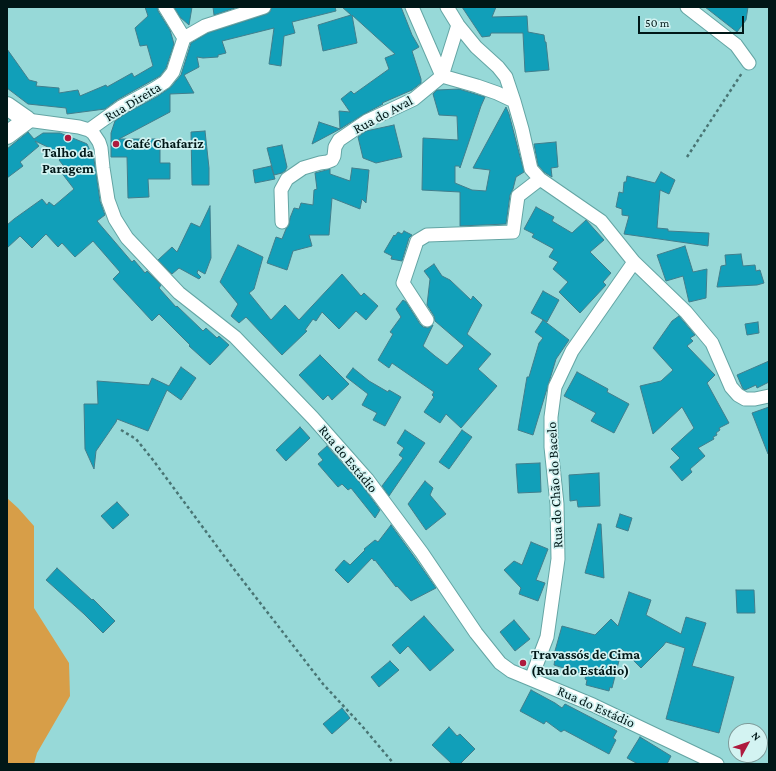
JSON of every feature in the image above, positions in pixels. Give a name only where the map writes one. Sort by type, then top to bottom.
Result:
[{"type":"street","points":[[165,7],[184,38],[205,26],[264,7]]},
{"type":"street","points":[[412,7],[442,76]]},
{"type":"street","points":[[447,7],[458,25],[476,47],[498,67],[506,77],[522,129],[531,169],[540,179],[601,221],[634,262],[686,312],[712,343],[732,387],[738,395],[745,399],[755,399],[769,396]]},
{"type":"street","points":[[687,7],[736,45],[749,63]]},
{"type":"street","points":[[442,76],[458,25]]},
{"type":"street","name":"Rua Direita","points":[[89,130],[121,107],[165,82],[173,72],[184,38]]},
{"type":"street","points":[[442,76],[477,86],[514,101]]},
{"type":"street","name":"Rua do Aval","points":[[282,222],[281,190],[287,179],[303,168],[332,160],[335,147],[339,140],[367,121],[414,99],[442,76]]},
{"type":"street","points":[[7,106],[27,120],[73,126],[89,130]]},
{"type":"street","points":[[7,135],[27,120]]},
{"type":"street","name":"Rua do Estádio","points":[[89,130],[96,138],[101,148],[108,200],[115,219],[127,238],[179,293],[235,337],[313,418],[366,479],[422,553],[476,633],[500,663],[511,671],[593,705],[717,764]]},
{"type":"street","points":[[427,320],[403,283],[417,241],[427,235],[512,232],[518,196],[540,179]]},
{"type":"street","name":"Rua do Chão do Bacelo","points":[[531,679],[547,637],[558,559],[557,504],[551,447],[551,417],[555,387],[572,351],[634,262]]},
{"type":"path","points":[[686,157],[749,63]]},
{"type":"path","points":[[121,430],[136,439],[322,684],[362,726],[394,764]]},
{"type":"shaded area","points":[[7,498],[34,526],[34,608],[69,663],[70,696],[37,753],[34,764],[7,764]]},
{"type":"building","points":[[145,7],[157,7],[170,30],[174,44],[166,68],[160,76],[117,100],[105,109],[67,114],[66,108],[28,104],[7,88],[7,49],[29,80],[37,82],[36,86],[59,88],[59,93],[78,90],[80,96],[106,85],[107,87],[132,73],[134,77],[153,66],[147,45],[140,46],[135,28],[148,16]]},
{"type":"building","points":[[174,7],[192,7],[189,25],[180,17]]},
{"type":"building","points":[[213,7],[238,7],[214,15]]},
{"type":"building","points":[[272,7],[335,7],[336,11],[292,22],[295,33],[284,36],[281,66],[269,64],[274,28],[222,41],[226,53],[218,55],[218,57],[197,57],[199,67],[184,75],[194,93],[170,94],[170,112],[119,139],[160,139],[160,163],[170,163],[170,179],[148,179],[149,197],[128,198],[127,157],[111,157],[111,133],[115,121],[171,87],[181,75],[191,43],[208,33],[267,14],[270,12]]},
{"type":"building","points":[[342,7],[401,7],[412,35],[419,47],[412,51],[421,83],[412,90],[382,103],[383,104],[340,129],[339,111],[350,112],[341,99],[351,91],[354,94],[389,69],[385,58],[395,54],[352,15],[357,43],[323,51],[318,25],[351,15]]},
{"type":"building","points":[[462,7],[496,7],[492,17],[527,16],[528,32],[544,35],[549,70],[525,72],[523,33],[491,33],[490,36],[482,37]]},
{"type":"building","points":[[705,7],[748,7],[746,20],[737,32]]},
{"type":"building","points":[[459,89],[485,97],[460,168],[459,166],[455,166],[455,183],[472,190],[486,191],[490,170],[473,168],[506,107],[509,114],[524,172],[516,177],[510,195],[506,224],[460,226],[460,192],[422,190],[423,138],[458,140],[457,116],[439,115],[433,94],[437,90]]},
{"type":"building","points":[[319,122],[340,129],[312,144]]},
{"type":"building","points":[[394,125],[402,157],[376,163],[363,158],[358,137],[366,131]]},
{"type":"building","points":[[205,131],[209,168],[209,185],[192,185],[191,132]]},
{"type":"building","points":[[28,132],[34,139],[43,133],[60,133],[87,144],[94,159],[100,201],[105,215],[97,221],[132,262],[134,260],[145,273],[147,271],[161,285],[159,288],[176,307],[177,306],[203,331],[206,328],[217,338],[219,336],[229,345],[210,365],[189,346],[190,345],[159,314],[152,321],[113,279],[120,272],[93,241],[75,257],[62,243],[58,247],[46,234],[32,248],[20,236],[7,248],[7,225],[42,199],[47,205],[49,202],[54,206],[74,189],[61,172],[66,169],[59,160],[62,157],[50,148],[35,141],[39,146],[20,162],[23,166],[7,178],[7,149]]},
{"type":"building","points":[[556,142],[558,167],[551,168],[552,177],[544,172],[538,165],[534,144]]},
{"type":"building","points":[[282,145],[287,167],[282,173],[274,175],[267,148]]},
{"type":"building","points":[[271,166],[275,179],[255,183],[253,170]]},
{"type":"building","points":[[352,168],[369,170],[366,203],[362,199],[360,209],[332,198],[329,235],[309,235],[312,246],[293,251],[287,270],[267,263],[276,237],[282,239],[289,225],[294,208],[299,209],[301,203],[313,205],[314,190],[317,189],[315,173],[330,169],[330,174],[350,181]]},
{"type":"building","points":[[661,172],[675,180],[669,194],[660,190],[657,228],[668,229],[668,231],[709,233],[708,246],[624,234],[629,216],[622,215],[622,209],[616,207],[619,192],[623,193],[624,182],[626,182],[627,176],[655,183]]},
{"type":"building","points":[[210,206],[211,258],[205,274],[198,270],[197,273],[201,277],[199,279],[179,268],[172,274],[158,260],[172,247],[177,252],[191,223],[200,227]]},
{"type":"building","points":[[536,207],[554,217],[552,221],[572,233],[586,220],[604,240],[590,252],[611,273],[603,282],[606,285],[580,313],[559,292],[568,282],[553,269],[558,262],[549,257],[554,249],[532,237],[534,234],[524,229]]},
{"type":"building","points":[[404,231],[412,235],[409,238],[402,261],[391,259],[392,256],[384,252],[394,235],[395,236],[398,232],[402,234]]},
{"type":"building","points":[[238,245],[263,257],[254,289],[249,293],[271,320],[285,305],[299,320],[342,274],[361,296],[364,293],[378,306],[366,320],[356,311],[339,329],[322,312],[316,321],[313,319],[305,330],[307,331],[282,355],[246,317],[239,323],[231,316],[238,304],[220,282]]},
{"type":"building","points":[[685,246],[693,272],[707,269],[706,298],[689,302],[683,276],[666,281],[657,255]]},
{"type":"building","points":[[741,254],[743,266],[755,265],[756,271],[760,270],[764,283],[757,285],[717,287],[721,266],[726,265],[725,255]]},
{"type":"building","points":[[434,264],[442,276],[450,280],[471,300],[473,296],[482,305],[467,334],[491,354],[478,369],[497,386],[461,428],[446,414],[440,423],[424,412],[434,397],[432,395],[434,392],[392,363],[389,368],[378,360],[393,334],[390,332],[401,317],[396,309],[403,300],[406,302],[423,327],[428,328],[433,325],[423,346],[435,356],[447,365],[464,346],[435,321],[434,316],[427,305],[430,279],[424,271]]},
{"type":"building","points":[[543,291],[559,300],[547,322],[531,313]]},
{"type":"building","points":[[679,316],[695,335],[690,338],[693,341],[687,346],[715,375],[707,383],[729,423],[719,428],[720,430],[716,433],[717,435],[713,437],[714,439],[698,448],[705,456],[690,469],[692,472],[682,481],[670,467],[680,458],[671,449],[694,428],[682,407],[653,434],[640,386],[661,381],[673,370],[653,348],[672,321]]},
{"type":"building","points":[[543,320],[569,340],[556,359],[533,435],[518,430],[527,377],[529,377],[539,343],[543,338],[535,332]]},
{"type":"building","points":[[758,322],[759,333],[747,335],[745,324]]},
{"type":"building","points":[[320,355],[349,384],[332,400],[328,395],[323,400],[299,375]]},
{"type":"building","points":[[769,361],[769,382],[757,388],[756,385],[745,390],[743,389],[737,375]]},
{"type":"building","points":[[181,367],[196,378],[181,400],[167,390],[148,431],[117,419],[96,451],[94,469],[85,449],[84,404],[98,404],[97,381],[149,385],[152,378],[169,386]]},
{"type":"building","points":[[353,368],[369,381],[388,392],[389,390],[401,397],[385,426],[373,420],[377,413],[362,405],[368,394],[346,377]]},
{"type":"building","points":[[577,372],[608,389],[607,392],[629,404],[614,433],[591,421],[596,413],[564,396]]},
{"type":"building","points":[[769,407],[769,454],[768,454],[752,413]]},
{"type":"building","points":[[300,427],[310,438],[286,461],[276,450]]},
{"type":"building","points":[[405,430],[425,443],[389,496],[382,486],[403,458],[399,455],[404,448],[397,443]]},
{"type":"building","points":[[462,430],[472,437],[449,469],[439,462]]},
{"type":"building","points":[[327,446],[361,484],[380,510],[375,518],[351,488],[348,490],[342,484],[338,487],[318,464],[323,460],[318,454]]},
{"type":"building","points":[[540,463],[541,492],[518,493],[516,464]]},
{"type":"building","points":[[599,473],[600,506],[578,507],[577,500],[570,501],[569,475]]},
{"type":"building","points":[[425,481],[433,488],[430,495],[446,514],[426,530],[408,504]]},
{"type":"building","points":[[117,502],[129,515],[113,529],[101,516]]},
{"type":"building","points":[[620,514],[632,518],[628,531],[616,527]]},
{"type":"building","points":[[598,524],[601,524],[604,578],[585,573]]},
{"type":"building","points":[[391,525],[436,588],[411,601],[397,586],[396,587],[372,558],[348,583],[335,570],[344,560],[350,565],[365,550],[364,549],[375,540],[378,542]]},
{"type":"building","points":[[531,542],[548,549],[536,580],[545,583],[538,601],[519,594],[521,588],[504,570],[514,561],[522,565]]},
{"type":"building","points":[[57,568],[92,600],[93,599],[115,621],[103,633],[46,580]]},
{"type":"building","points":[[736,590],[754,590],[755,613],[737,613]]},
{"type":"building","points":[[629,592],[651,600],[646,615],[681,634],[686,617],[706,623],[692,666],[734,677],[719,733],[666,719],[685,648],[666,642],[641,668],[622,649],[612,688],[610,687],[609,691],[586,685],[586,675],[554,665],[555,659],[553,658],[562,626],[595,635],[611,619],[618,626]]},
{"type":"building","points":[[424,616],[454,650],[430,671],[408,646],[400,654],[392,645]]},
{"type":"building","points":[[514,620],[530,639],[515,651],[500,632]]},
{"type":"building","points":[[390,661],[399,670],[379,687],[371,677]]},
{"type":"building","points":[[531,690],[562,708],[565,704],[617,731],[613,738],[616,740],[609,754],[564,730],[561,732],[546,721],[544,724],[520,711]]},
{"type":"building","points":[[342,708],[350,718],[332,734],[323,724]]},
{"type":"building","points":[[449,727],[457,736],[460,734],[475,749],[460,764],[452,764],[432,745]]},
{"type":"building","points":[[640,737],[671,756],[667,764],[638,764],[627,758]]},
{"type":"place","name":"Talho da Paragem","points":[[68,138]]},
{"type":"place","name":"Café Chafariz","points":[[116,144]]},
{"type":"place","name":"Travassós de Cima (Rua do Estádio)","points":[[523,663]]}]
